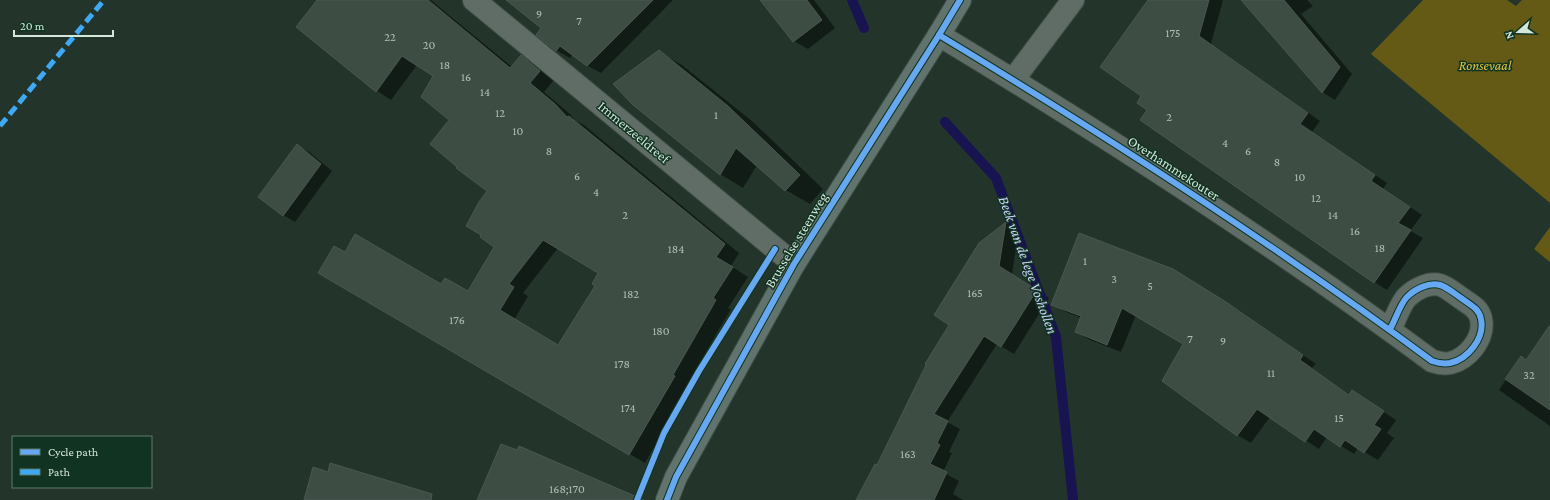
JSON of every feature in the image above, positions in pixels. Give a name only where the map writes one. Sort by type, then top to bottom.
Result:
[{"type":"main road","name":"Brusselse steenweg","points":[[667,500],[676,477],[794,264],[960,0]]},
{"type":"street","name":"Immerzeeldreef","points":[[474,0],[794,264]]},
{"type":"street","points":[[1013,80],[1073,0]]},
{"type":"street","name":"Overhammekouter","points":[[939,35],[1013,80],[1216,209],[1390,329]]},
{"type":"green space","name":"Ronsevaal","points":[[1423,0],[1507,0],[1516,6],[1522,0],[1550,0],[1550,203],[1371,54]]},
{"type":"green space","points":[[1550,227],[1550,262],[1534,249]]},
{"type":"building","points":[[317,0],[428,0],[510,68],[521,55],[540,71],[530,83],[555,104],[567,117],[569,116],[725,244],[716,257],[733,267],[713,298],[716,300],[673,375],[675,376],[629,455],[318,273],[334,246],[345,252],[355,234],[441,284],[445,278],[468,291],[494,247],[480,237],[481,235],[466,226],[479,202],[487,191],[456,168],[457,167],[430,144],[449,120],[421,97],[433,76],[402,56],[376,92],[296,27]],"holes":[[[543,240],[598,273],[592,284],[595,286],[558,345],[500,310],[514,287],[509,284]]]},
{"type":"building","points":[[506,0],[653,0],[587,66],[560,46],[556,51],[536,35],[541,28]]},
{"type":"building","points":[[760,0],[807,0],[822,20],[793,42]]},
{"type":"building","points":[[1148,0],[1209,0],[1199,36],[1308,113],[1300,124],[1375,175],[1371,181],[1410,207],[1398,223],[1411,230],[1374,283],[1140,120],[1147,110],[1137,103],[1141,96],[1100,67]]},
{"type":"building","points":[[1241,0],[1284,0],[1340,67],[1322,93]]},
{"type":"building","points":[[659,50],[728,106],[800,175],[785,191],[736,148],[720,175],[633,105],[613,84]]},
{"type":"building","points":[[297,144],[321,164],[283,216],[258,197]]},
{"type":"building","points":[[1006,222],[999,266],[1037,290],[1001,347],[984,336],[934,414],[948,421],[937,443],[940,445],[930,464],[947,472],[934,500],[856,500],[875,464],[877,465],[926,365],[925,364],[949,325],[934,315],[979,243]]},
{"type":"building","points":[[1079,233],[1173,269],[1226,302],[1303,355],[1300,360],[1349,395],[1352,390],[1384,411],[1374,425],[1381,429],[1364,453],[1345,440],[1340,447],[1314,429],[1305,442],[1257,409],[1237,436],[1162,381],[1183,344],[1122,308],[1107,345],[1075,332],[1081,316],[1051,305]]},
{"type":"building","points":[[1550,325],[1550,410],[1505,379],[1521,356],[1526,360]]},
{"type":"building","points":[[501,444],[517,450],[519,446],[644,500],[477,500]]},
{"type":"building","points":[[330,463],[432,494],[431,500],[304,500],[313,467],[328,472]]},
{"type":"waterway","name":"Beek van de lege Voshollen","points":[[852,0],[864,28]]},
{"type":"waterway","name":"Beek van de lege Voshollen","points":[[945,122],[996,178],[1056,337],[1073,500]]},
{"type":"marked path","points":[[0,126],[104,0]]},
{"type":"cycle path","points":[[667,500],[676,477],[794,264],[960,0]]},
{"type":"cycle path","points":[[939,35],[1190,192],[1312,275],[1432,361],[1450,363],[1463,357],[1474,347],[1478,340],[1482,326],[1480,315],[1473,307],[1443,286],[1431,284],[1414,291],[1407,297],[1390,329]]},
{"type":"cycle path","points":[[637,500],[664,433],[699,371],[775,249]]}]
